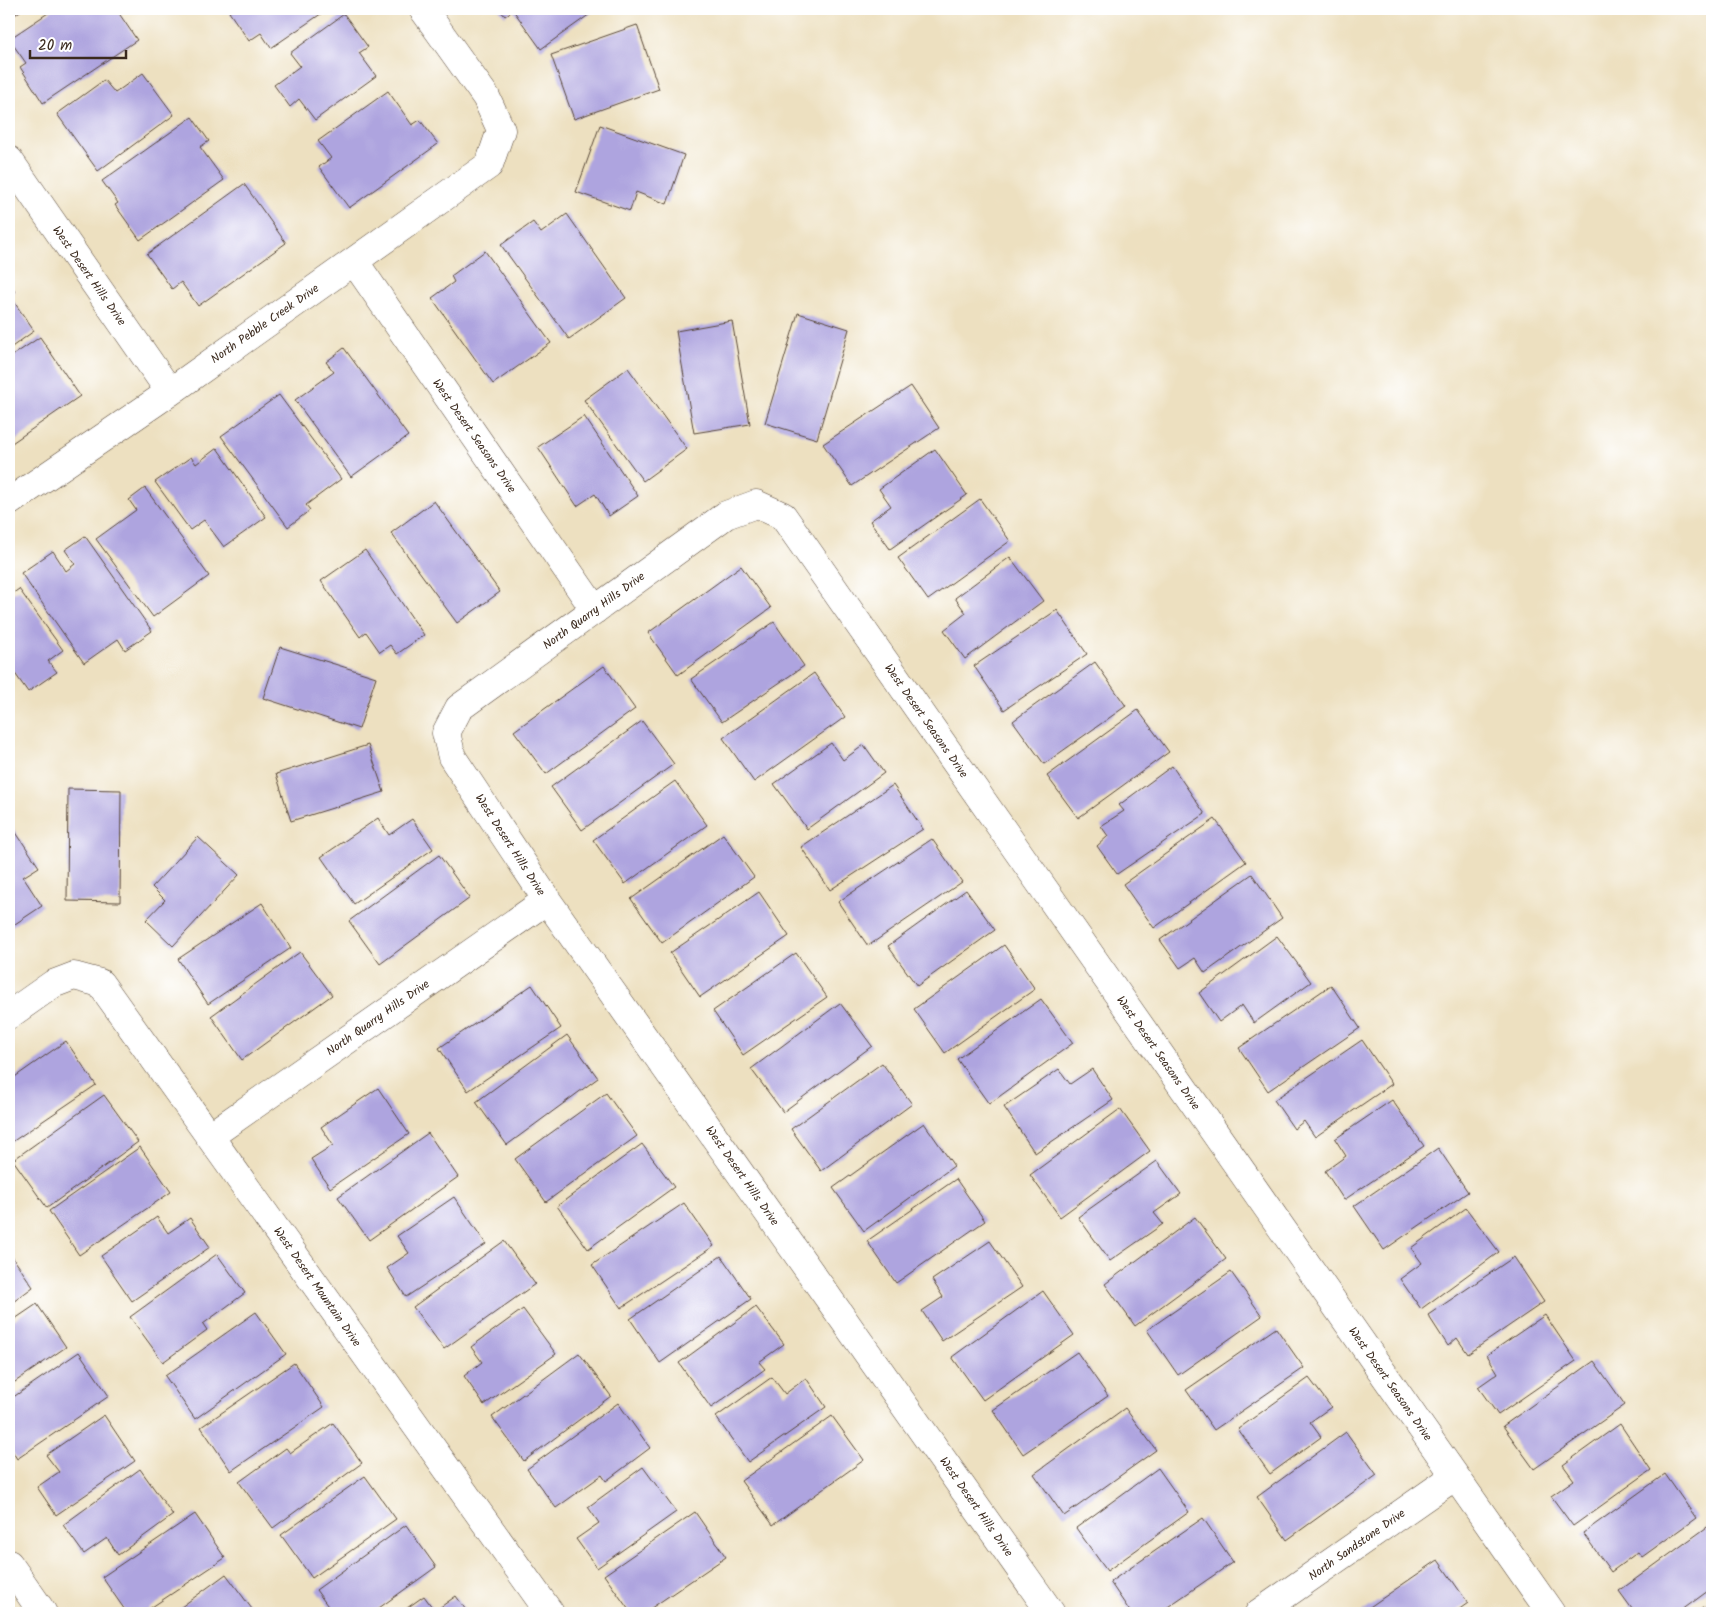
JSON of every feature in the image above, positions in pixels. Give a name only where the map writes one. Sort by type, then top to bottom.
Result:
[{"type":"street","name":"North Pebble Creek Drive","points":[[9,502],[170,392],[489,165],[500,130],[486,97],[423,9]]},
{"type":"street","name":"West Desert Hills Drive","points":[[9,160],[170,392]]},
{"type":"street","name":"West Desert Seasons Drive","points":[[354,261],[595,610]]},
{"type":"street","name":"West Desert Seasons Drive","points":[[756,504],[783,516],[1551,1613]]},
{"type":"street","name":"North Quarry Hills Drive","points":[[446,732],[459,708],[726,515],[756,504]]},
{"type":"street","name":"West Desert Hills Drive","points":[[446,732],[452,757],[547,900],[1052,1613]]},
{"type":"street","name":"North Quarry Hills Drive","points":[[210,1136],[547,900]]},
{"type":"street","name":"West Desert Mountain Drive","points":[[9,1015],[53,984],[74,976],[100,983],[550,1613]]},
{"type":"street","name":"North Sandstone Drive","points":[[1259,1613],[1455,1476]]},
{"type":"street","points":[[9,1564],[43,1613]]},
{"type":"building","points":[[9,9],[23,9],[9,19]]},
{"type":"building","points":[[54,9],[116,9],[137,40],[43,103],[20,67],[26,63],[9,39]]},
{"type":"building","points":[[234,9],[328,9],[271,48],[261,33],[249,41],[229,12]]},
{"type":"building","points":[[499,9],[597,9],[541,49],[513,10],[505,16]]},
{"type":"building","points":[[344,14],[368,47],[359,53],[376,76],[315,120],[299,99],[290,107],[274,85],[300,66],[290,53]]},
{"type":"building","points":[[637,25],[659,89],[574,119],[551,55]]},
{"type":"building","points":[[143,73],[174,115],[98,171],[57,114],[104,80],[115,93]]},
{"type":"building","points":[[388,91],[412,125],[420,120],[438,144],[349,208],[319,167],[331,158],[318,141]]},
{"type":"building","points":[[192,117],[209,141],[200,147],[224,180],[140,240],[115,205],[118,203],[102,181]]},
{"type":"building","points":[[600,125],[684,155],[667,204],[636,192],[630,211],[576,192]]},
{"type":"building","points":[[244,184],[286,243],[198,306],[181,282],[172,289],[147,254]]},
{"type":"building","points":[[567,214],[626,298],[569,339],[501,245],[533,222],[541,233]]},
{"type":"building","points":[[485,251],[551,343],[493,384],[432,298],[454,282],[451,276]]},
{"type":"building","points":[[9,284],[15,292],[10,296],[34,331],[9,349]]},
{"type":"building","points":[[798,313],[849,329],[817,439],[765,423]]},
{"type":"building","points":[[732,321],[750,424],[694,433],[676,331]]},
{"type":"building","points":[[40,337],[80,396],[9,445],[9,358]]},
{"type":"building","points":[[344,348],[408,436],[351,477],[295,400],[334,372],[326,362]]},
{"type":"building","points":[[628,368],[687,449],[643,481],[584,400]]},
{"type":"building","points":[[911,386],[939,428],[852,486],[823,444]]},
{"type":"building","points":[[279,395],[341,479],[306,505],[310,510],[288,527],[221,436]]},
{"type":"building","points":[[584,416],[638,496],[609,516],[595,494],[577,506],[538,447]]},
{"type":"building","points":[[217,448],[266,517],[224,547],[204,520],[190,530],[155,482],[191,457],[196,464]]},
{"type":"building","points":[[935,449],[967,495],[890,549],[870,521],[891,506],[879,489]]},
{"type":"building","points":[[145,488],[209,576],[153,617],[96,539],[136,510],[129,500]]},
{"type":"building","points":[[980,499],[1010,541],[928,600],[898,558]]},
{"type":"building","points":[[434,501],[500,592],[457,623],[391,533]]},
{"type":"building","points":[[85,536],[152,631],[125,650],[118,639],[84,663],[21,573],[53,551],[66,571],[75,564],[65,550]]},
{"type":"building","points":[[365,550],[424,635],[397,654],[390,645],[380,652],[366,632],[360,637],[321,581]]},
{"type":"building","points":[[1010,557],[1043,601],[965,659],[944,630],[966,613],[955,598]]},
{"type":"building","points":[[741,566],[771,608],[678,675],[648,633]]},
{"type":"building","points":[[19,589],[63,650],[48,661],[57,672],[28,692],[9,665],[9,596]]},
{"type":"building","points":[[1057,610],[1087,654],[1004,710],[974,666]]},
{"type":"building","points":[[774,622],[804,666],[722,722],[691,679]]},
{"type":"building","points":[[280,647],[376,677],[359,729],[263,698]]},
{"type":"building","points":[[1095,662],[1126,706],[1044,764],[1013,721]]},
{"type":"building","points":[[604,666],[635,709],[546,774],[514,731]]},
{"type":"building","points":[[814,673],[845,717],[754,782],[723,738]]},
{"type":"building","points":[[1138,710],[1169,752],[1078,818],[1047,776]]},
{"type":"building","points":[[642,721],[674,764],[582,830],[551,787]]},
{"type":"building","points":[[831,743],[843,760],[864,745],[884,773],[807,829],[774,784]]},
{"type":"building","points":[[368,745],[384,792],[291,821],[276,774]]},
{"type":"building","points":[[1172,766],[1205,814],[1117,874],[1097,846],[1108,836],[1101,826],[1124,811],[1119,805]]},
{"type":"building","points":[[675,781],[707,825],[625,884],[593,840]]},
{"type":"building","points":[[893,785],[923,829],[830,890],[801,847]]},
{"type":"building","points":[[68,789],[121,790],[120,902],[67,901]]},
{"type":"building","points":[[378,818],[389,835],[412,819],[433,849],[354,904],[321,857]]},
{"type":"building","points":[[1215,819],[1246,862],[1154,928],[1123,884]]},
{"type":"building","points":[[9,822],[39,867],[23,877],[42,906],[12,926],[9,920]]},
{"type":"building","points":[[723,834],[754,877],[662,943],[631,899]]},
{"type":"building","points":[[198,837],[239,875],[173,946],[146,920],[165,900],[152,887]]},
{"type":"building","points":[[932,839],[962,882],[868,946],[838,902]]},
{"type":"building","points":[[439,855],[470,898],[380,964],[349,921]]},
{"type":"building","points":[[1252,874],[1282,918],[1205,973],[1195,958],[1180,968],[1160,940]]},
{"type":"building","points":[[966,890],[995,930],[917,986],[888,946]]},
{"type":"building","points":[[759,892],[789,936],[700,997],[670,953]]},
{"type":"building","points":[[262,903],[291,948],[208,1004],[178,959]]},
{"type":"building","points":[[1277,936],[1311,982],[1254,1023],[1242,1005],[1219,1022],[1199,993]]},
{"type":"building","points":[[1004,945],[1035,989],[945,1053],[914,1009]]},
{"type":"building","points":[[300,952],[332,995],[242,1060],[211,1016]]},
{"type":"building","points":[[796,953],[827,997],[743,1055],[713,1011]]},
{"type":"building","points":[[532,985],[561,1028],[468,1091],[439,1048]]},
{"type":"building","points":[[1331,985],[1360,1028],[1268,1091],[1239,1048]]},
{"type":"building","points":[[1041,999],[1073,1043],[989,1104],[957,1059]]},
{"type":"building","points":[[840,1003],[872,1046],[783,1112],[751,1069]]},
{"type":"building","points":[[567,1035],[598,1078],[507,1145],[476,1102]]},
{"type":"building","points":[[1362,1040],[1392,1084],[1315,1137],[1304,1121],[1294,1129],[1274,1100]]},
{"type":"building","points":[[66,1041],[96,1085],[9,1144],[9,1081]]},
{"type":"building","points":[[882,1063],[912,1104],[821,1171],[791,1129]]},
{"type":"building","points":[[1059,1069],[1070,1084],[1092,1069],[1113,1100],[1035,1153],[1004,1107]]},
{"type":"building","points":[[378,1088],[409,1134],[330,1188],[311,1159],[333,1145],[321,1127]]},
{"type":"building","points":[[606,1093],[637,1136],[546,1202],[515,1159]]},
{"type":"building","points":[[104,1095],[138,1142],[47,1208],[13,1160]]},
{"type":"building","points":[[1392,1100],[1424,1146],[1344,1200],[1325,1171],[1346,1156],[1335,1139]]},
{"type":"building","points":[[1120,1109],[1150,1151],[1060,1217],[1030,1175]]},
{"type":"building","points":[[924,1123],[954,1166],[864,1231],[833,1188]]},
{"type":"building","points":[[428,1133],[458,1177],[369,1240],[338,1197]]},
{"type":"building","points":[[642,1144],[674,1187],[588,1249],[557,1206]]},
{"type":"building","points":[[140,1147],[171,1192],[79,1255],[49,1211]]},
{"type":"building","points":[[1438,1148],[1468,1192],[1384,1250],[1354,1206]]},
{"type":"building","points":[[1157,1161],[1181,1194],[1154,1213],[1163,1224],[1110,1261],[1078,1217]]},
{"type":"building","points":[[956,1179],[985,1221],[896,1283],[867,1241]]},
{"type":"building","points":[[454,1197],[486,1244],[406,1297],[387,1268],[409,1253],[397,1236]]},
{"type":"building","points":[[684,1203],[714,1246],[621,1308],[592,1265]]},
{"type":"building","points":[[1466,1208],[1499,1252],[1421,1309],[1400,1279],[1422,1263],[1411,1248]]},
{"type":"building","points":[[157,1217],[168,1233],[190,1218],[210,1247],[132,1301],[101,1256]]},
{"type":"building","points":[[1195,1217],[1226,1259],[1135,1326],[1105,1284]]},
{"type":"building","points":[[504,1241],[535,1284],[444,1349],[413,1307]]},
{"type":"building","points":[[990,1241],[1022,1287],[942,1341],[922,1311],[943,1297],[932,1280]]},
{"type":"building","points":[[9,1252],[33,1287],[9,1305]]},
{"type":"building","points":[[217,1254],[245,1293],[203,1324],[207,1330],[163,1362],[130,1317]]},
{"type":"building","points":[[721,1256],[751,1299],[660,1363],[630,1319]]},
{"type":"building","points":[[1514,1257],[1544,1302],[1468,1354],[1457,1338],[1448,1346],[1428,1315]]},
{"type":"building","points":[[1231,1272],[1262,1316],[1178,1375],[1147,1330]]},
{"type":"building","points":[[1043,1291],[1074,1335],[983,1400],[952,1357]]},
{"type":"building","points":[[37,1304],[66,1347],[9,1386],[9,1323]]},
{"type":"building","points":[[756,1307],[784,1344],[759,1362],[765,1369],[711,1408],[679,1363]]},
{"type":"building","points":[[523,1309],[556,1354],[484,1405],[464,1376],[482,1362],[471,1347]]},
{"type":"building","points":[[256,1312],[286,1354],[195,1419],[165,1376]]},
{"type":"building","points":[[1545,1315],[1576,1361],[1498,1415],[1478,1387],[1498,1373],[1487,1355]]},
{"type":"building","points":[[1276,1328],[1304,1368],[1214,1430],[1186,1390]]},
{"type":"building","points":[[79,1352],[109,1396],[17,1459],[9,1446],[9,1400]]},
{"type":"building","points":[[1077,1352],[1108,1396],[1023,1454],[993,1410]]},
{"type":"building","points":[[579,1353],[611,1396],[524,1461],[492,1417]]},
{"type":"building","points":[[1594,1361],[1625,1405],[1534,1469],[1503,1426]]},
{"type":"building","points":[[294,1363],[324,1407],[231,1471],[201,1427]]},
{"type":"building","points":[[772,1377],[785,1394],[806,1378],[826,1407],[748,1462],[716,1417]]},
{"type":"building","points":[[1309,1378],[1331,1407],[1310,1422],[1321,1437],[1270,1474],[1238,1429]]},
{"type":"building","points":[[618,1403],[650,1448],[606,1481],[602,1475],[556,1508],[527,1469]]},
{"type":"building","points":[[1125,1408],[1156,1450],[1064,1516],[1034,1474]]},
{"type":"building","points":[[104,1415],[135,1461],[56,1515],[37,1487],[59,1472],[46,1455]]},
{"type":"building","points":[[832,1416],[864,1460],[773,1525],[741,1481]]},
{"type":"building","points":[[333,1423],[362,1463],[273,1528],[239,1482],[286,1448],[290,1453]]},
{"type":"building","points":[[1620,1424],[1651,1470],[1573,1526],[1551,1496],[1574,1480],[1563,1465]]},
{"type":"building","points":[[1346,1432],[1377,1475],[1287,1540],[1257,1497]]},
{"type":"building","points":[[643,1467],[676,1512],[597,1568],[576,1539],[599,1523],[588,1507]]},
{"type":"building","points":[[1158,1468],[1189,1512],[1107,1571],[1076,1528]]},
{"type":"building","points":[[140,1469],[173,1515],[118,1555],[107,1538],[84,1554],[63,1525]]},
{"type":"building","points":[[1665,1474],[1696,1518],[1642,1557],[1638,1552],[1611,1572],[1583,1533]]},
{"type":"building","points":[[365,1476],[396,1519],[312,1578],[281,1535]]},
{"type":"building","points":[[695,1512],[726,1557],[644,1613],[631,1613],[604,1575]]},
{"type":"building","points":[[195,1514],[225,1558],[143,1613],[127,1613],[102,1577]]},
{"type":"building","points":[[1203,1518],[1233,1562],[1159,1613],[1131,1613],[1110,1582]]},
{"type":"building","points":[[406,1525],[436,1567],[372,1613],[333,1613],[316,1590]]},
{"type":"building","points":[[1710,1525],[1712,1528],[1712,1588],[1678,1613],[1635,1613],[1619,1591]]},
{"type":"building","points":[[1438,1560],[1468,1603],[1454,1613],[1361,1613]]},
{"type":"building","points":[[226,1574],[255,1613],[173,1613]]},
{"type":"building","points":[[424,1596],[435,1611],[456,1596],[468,1613],[400,1613]]},
{"type":"building","points":[[1712,1601],[1712,1613],[1696,1613]]}]
